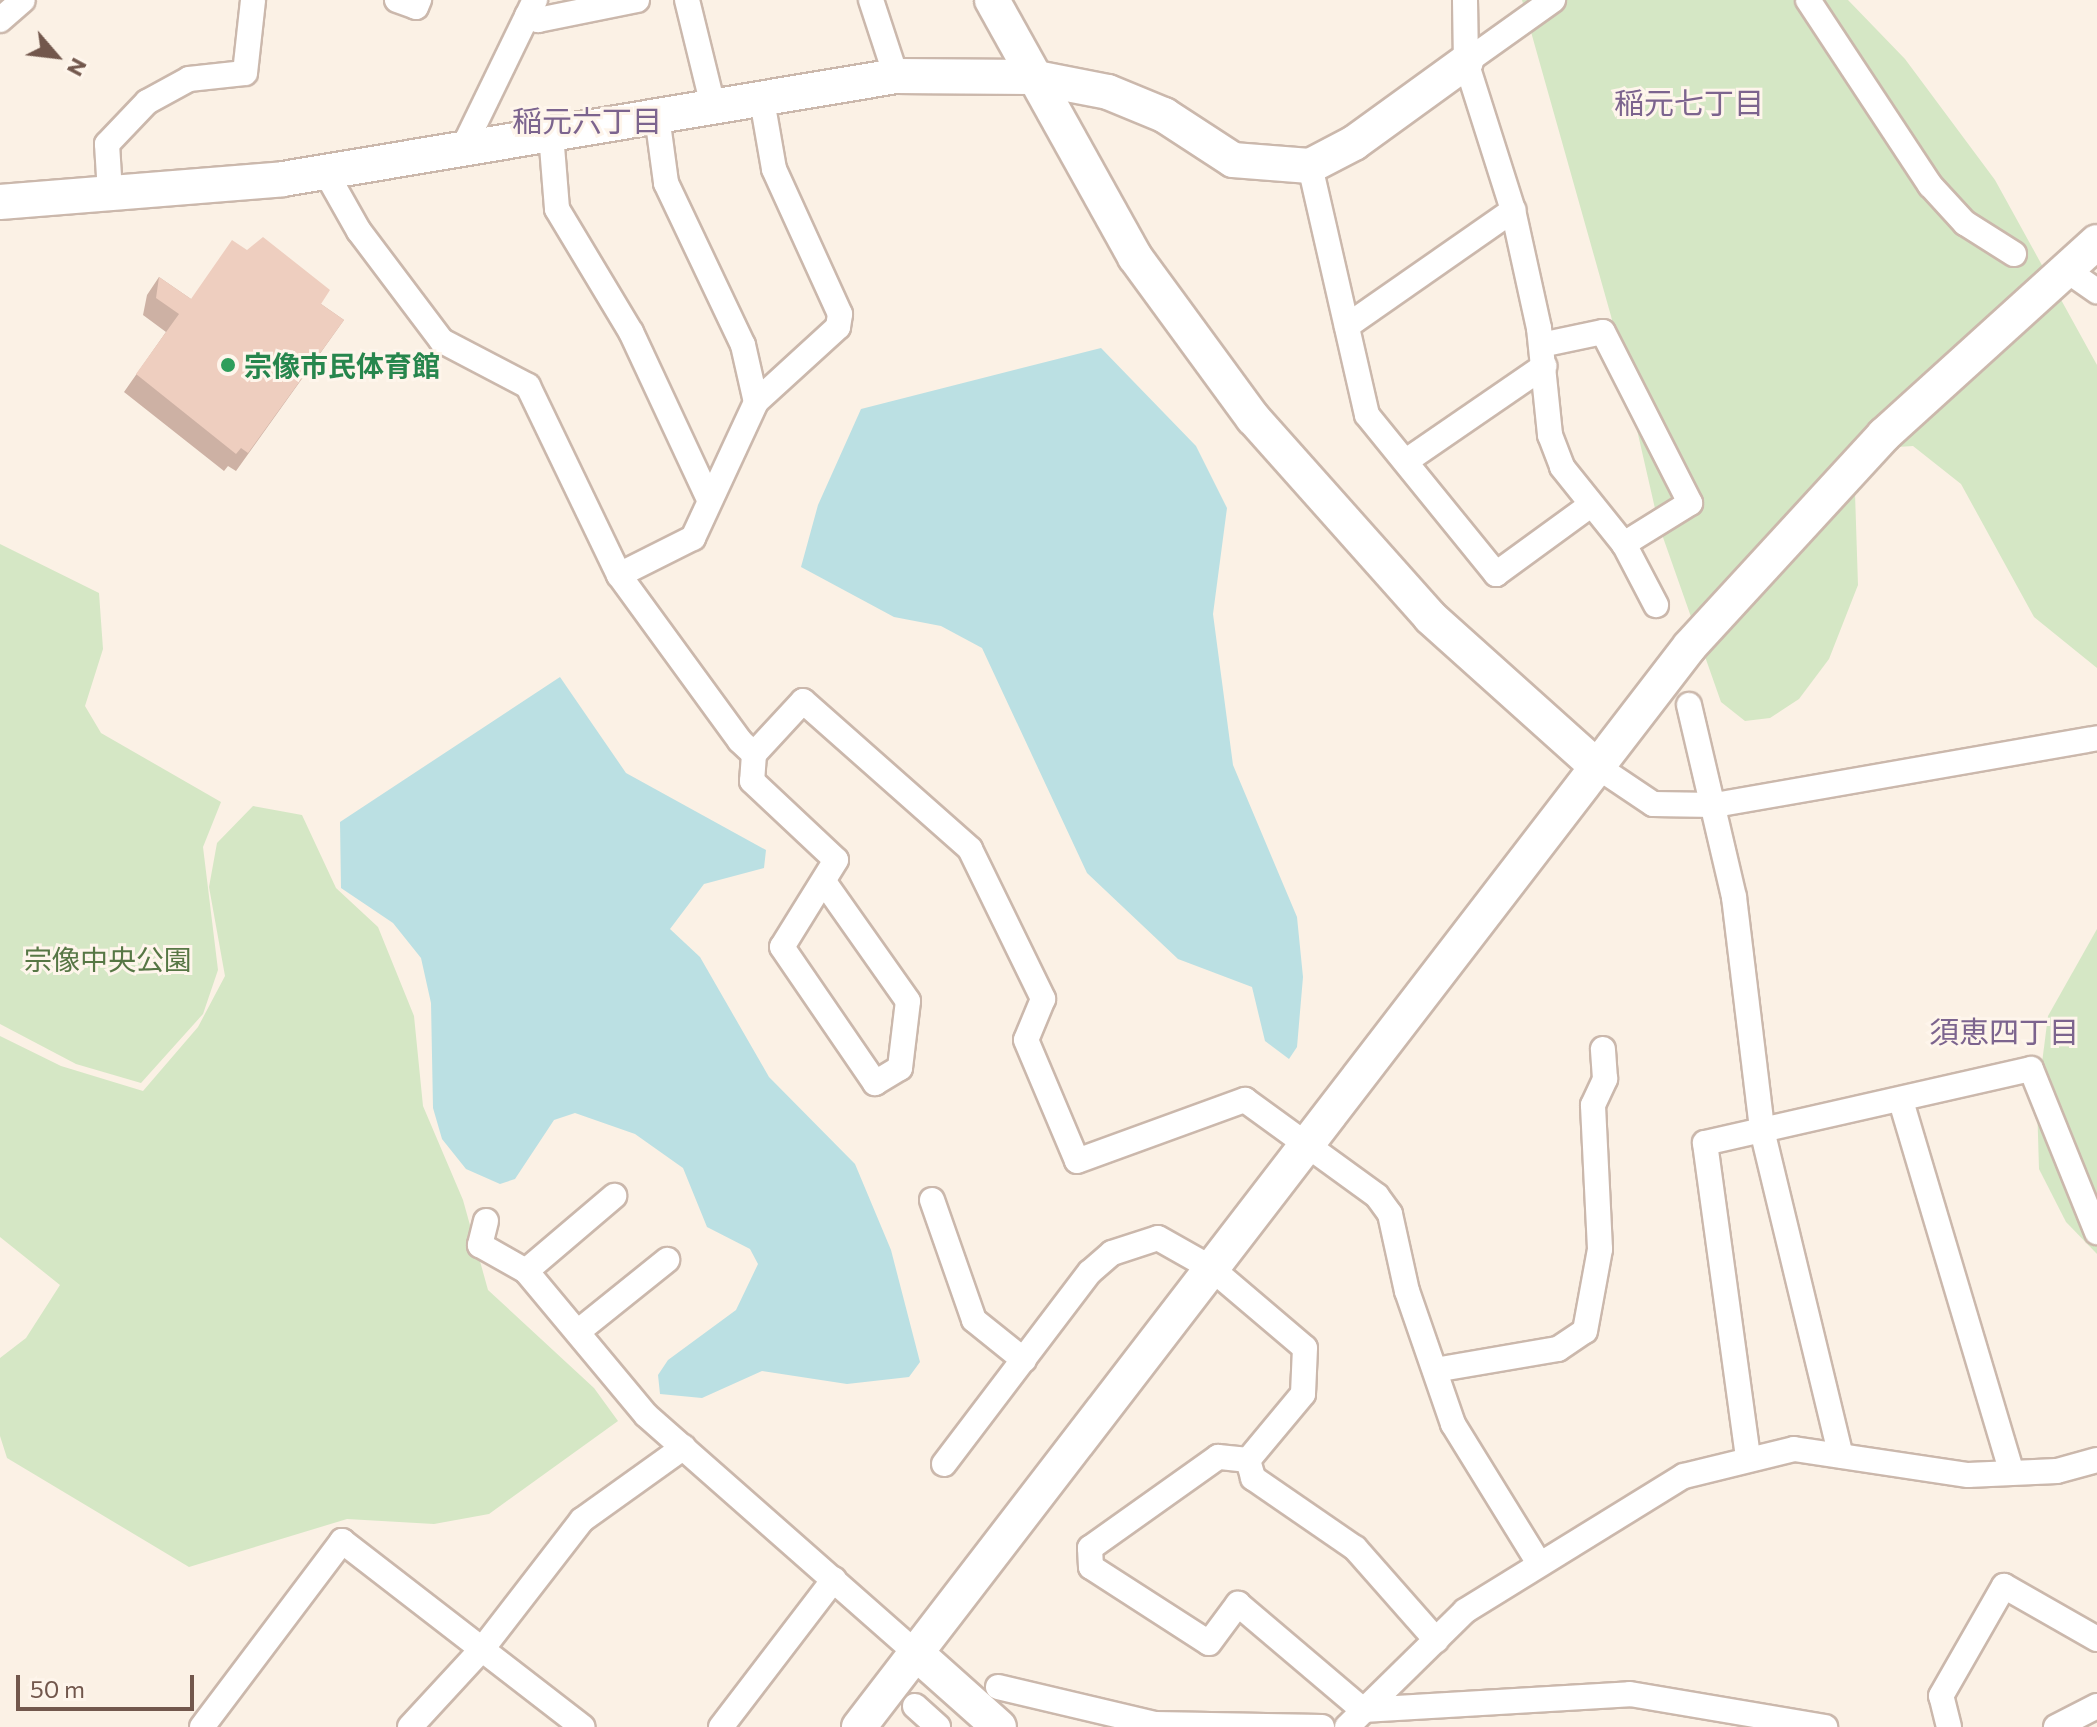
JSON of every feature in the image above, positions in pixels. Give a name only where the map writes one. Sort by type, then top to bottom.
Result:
[{"type":"street","points":[[0,20],[23,0]]},
{"type":"street","points":[[110,193],[107,144],[147,102],[189,79],[245,73],[253,0]]},
{"type":"street","points":[[397,0],[416,7],[419,0]]},
{"type":"street","points":[[532,4],[538,20],[637,0]]},
{"type":"street","points":[[687,0],[713,106]]},
{"type":"street","points":[[871,0],[896,76]]},
{"type":"street","points":[[992,0],[1031,77],[1135,257],[1253,418],[1430,617],[1595,765],[1653,804],[1715,805],[2097,738]]},
{"type":"street","points":[[1465,0],[1466,62],[1513,210],[1542,356],[1550,435],[1588,507],[1624,544],[1656,605]]},
{"type":"street","points":[[0,202],[325,171],[896,76],[1031,77],[1134,100],[1256,168],[1310,166],[1354,143],[1553,0]]},
{"type":"street","points":[[1808,0],[1930,185],[1965,223],[2014,254]]},
{"type":"street","points":[[463,148],[532,4]]},
{"type":"street","points":[[619,575],[693,538],[756,402],[838,327],[840,314],[774,169],[762,100]]},
{"type":"street","points":[[657,116],[666,183],[743,345],[756,402]]},
{"type":"street","points":[[551,134],[557,209],[631,332],[709,499]]},
{"type":"street","points":[[1310,166],[1367,415],[1496,574],[1588,507]]},
{"type":"street","points":[[325,171],[359,231],[442,341],[528,386],[619,575],[657,636],[754,754]]},
{"type":"street","points":[[1347,326],[1513,210]]},
{"type":"street","points":[[859,1727],[1595,765],[1690,646],[1884,435],[2097,242]]},
{"type":"street","points":[[2065,269],[2097,291]]},
{"type":"street","points":[[1406,461],[1542,356],[1603,332],[1690,503],[1624,544]]},
{"type":"street","points":[[824,882],[908,1001],[900,1068],[875,1083],[782,947],[836,860],[752,781],[754,754],[803,701],[970,849],[1043,999],[1026,1040],[1077,1161],[1232,1100],[1245,1100],[1302,1147],[1362,1181],[1390,1214],[1453,1424],[1539,1563]]},
{"type":"street","points":[[1689,705],[1715,805],[1734,897],[1762,1130],[1841,1456]]},
{"type":"street","points":[[1435,1370],[1558,1349],[1585,1331],[1600,1249],[1593,1105],[1605,1079],[1603,1049]]},
{"type":"street","points":[[1748,1457],[1705,1143],[1901,1101],[2031,1069],[2097,1232]]},
{"type":"street","points":[[1901,1101],[2011,1471]]},
{"type":"street","points":[[526,1271],[614,1196]]},
{"type":"street","points":[[932,1200],[974,1320],[1024,1360]]},
{"type":"street","points":[[486,1221],[480,1245],[526,1271],[580,1330],[646,1415],[999,1727]]},
{"type":"street","points":[[944,1464],[1112,1253],[1158,1238],[1211,1268],[1305,1348],[1303,1394],[1248,1460]]},
{"type":"street","points":[[580,1330],[667,1260]]},
{"type":"street","points":[[410,1727],[483,1648],[582,1520],[684,1447]]},
{"type":"street","points":[[1355,1719],[1465,1611],[1684,1476],[1748,1457],[1794,1449],[1968,1475],[2097,1460]]},
{"type":"street","points":[[1248,1460],[1218,1457],[1090,1548],[1091,1567],[1209,1643],[1238,1604],[1355,1719],[1630,1694],[1825,1727]]},
{"type":"street","points":[[1248,1460],[1253,1478],[1387,1578],[1436,1640]]},
{"type":"street","points":[[202,1727],[342,1541],[583,1727]]},
{"type":"street","points":[[721,1727],[834,1579]]},
{"type":"street","points":[[1949,1727],[1941,1696],[2004,1586],[2097,1639]]},
{"type":"street","points":[[998,1687],[1155,1724],[1322,1727]]},
{"type":"street","points":[[915,1706],[938,1727]]},
{"type":"street","points":[[2056,1727],[2097,1706]]},
{"type":"green space","points":[[1522,0],[1848,0],[1905,59],[1995,180],[2097,365],[2097,668],[2034,617],[1961,484],[1913,446],[1882,448],[1863,464],[1855,493],[1858,585],[1829,659],[1799,699],[1770,718],[1745,721],[1721,702],[1659,526],[1611,316]]},
{"type":"green space","name":"宗像中央公園","points":[[0,544],[99,593],[103,649],[85,706],[101,733],[221,802],[203,847],[218,970],[203,1014],[141,1083],[76,1064],[0,1024]]},
{"type":"green space","points":[[253,806],[302,815],[336,888],[378,927],[414,1016],[423,1106],[463,1200],[488,1290],[594,1388],[618,1421],[489,1514],[434,1524],[347,1519],[189,1567],[7,1458],[0,1436],[0,1358],[26,1338],[60,1285],[0,1237],[0,1036],[61,1066],[143,1091],[198,1027],[225,976],[209,887],[217,843]]},
{"type":"green space","points":[[2097,929],[2097,1254],[2066,1222],[2039,1169],[2037,1102],[2048,1016]]},
{"type":"water","points":[[1101,348],[1196,446],[1227,508],[1213,614],[1233,765],[1297,917],[1303,977],[1297,1047],[1289,1059],[1265,1041],[1252,987],[1178,959],[1087,873],[982,648],[941,626],[894,617],[801,567],[818,505],[861,409]]},
{"type":"water","points":[[560,677],[626,773],[766,850],[764,868],[704,884],[670,929],[700,957],[769,1077],[855,1164],[891,1250],[920,1362],[909,1377],[847,1384],[762,1371],[702,1398],[660,1394],[658,1375],[668,1360],[736,1310],[758,1264],[750,1249],[707,1227],[683,1168],[635,1134],[575,1113],[554,1120],[515,1179],[500,1184],[466,1169],[442,1139],[433,1108],[431,1003],[421,958],[393,923],[341,888],[340,822]]},
{"type":"building","name":"宗像市民体育館","points":[[263,237],[330,290],[321,304],[344,320],[248,453],[241,448],[236,454],[136,374],[179,314],[156,298],[159,277],[191,299],[232,240],[247,250]]},
{"type":"place","name":"宗像市民体育館","points":[[228,365]]},
{"type":"district","name":"稲元七丁目","points":[[1689,102]]},
{"type":"district","name":"稲元六丁目","points":[[587,120]]},
{"type":"district","name":"須恵四丁目","points":[[2004,1031]]}]
